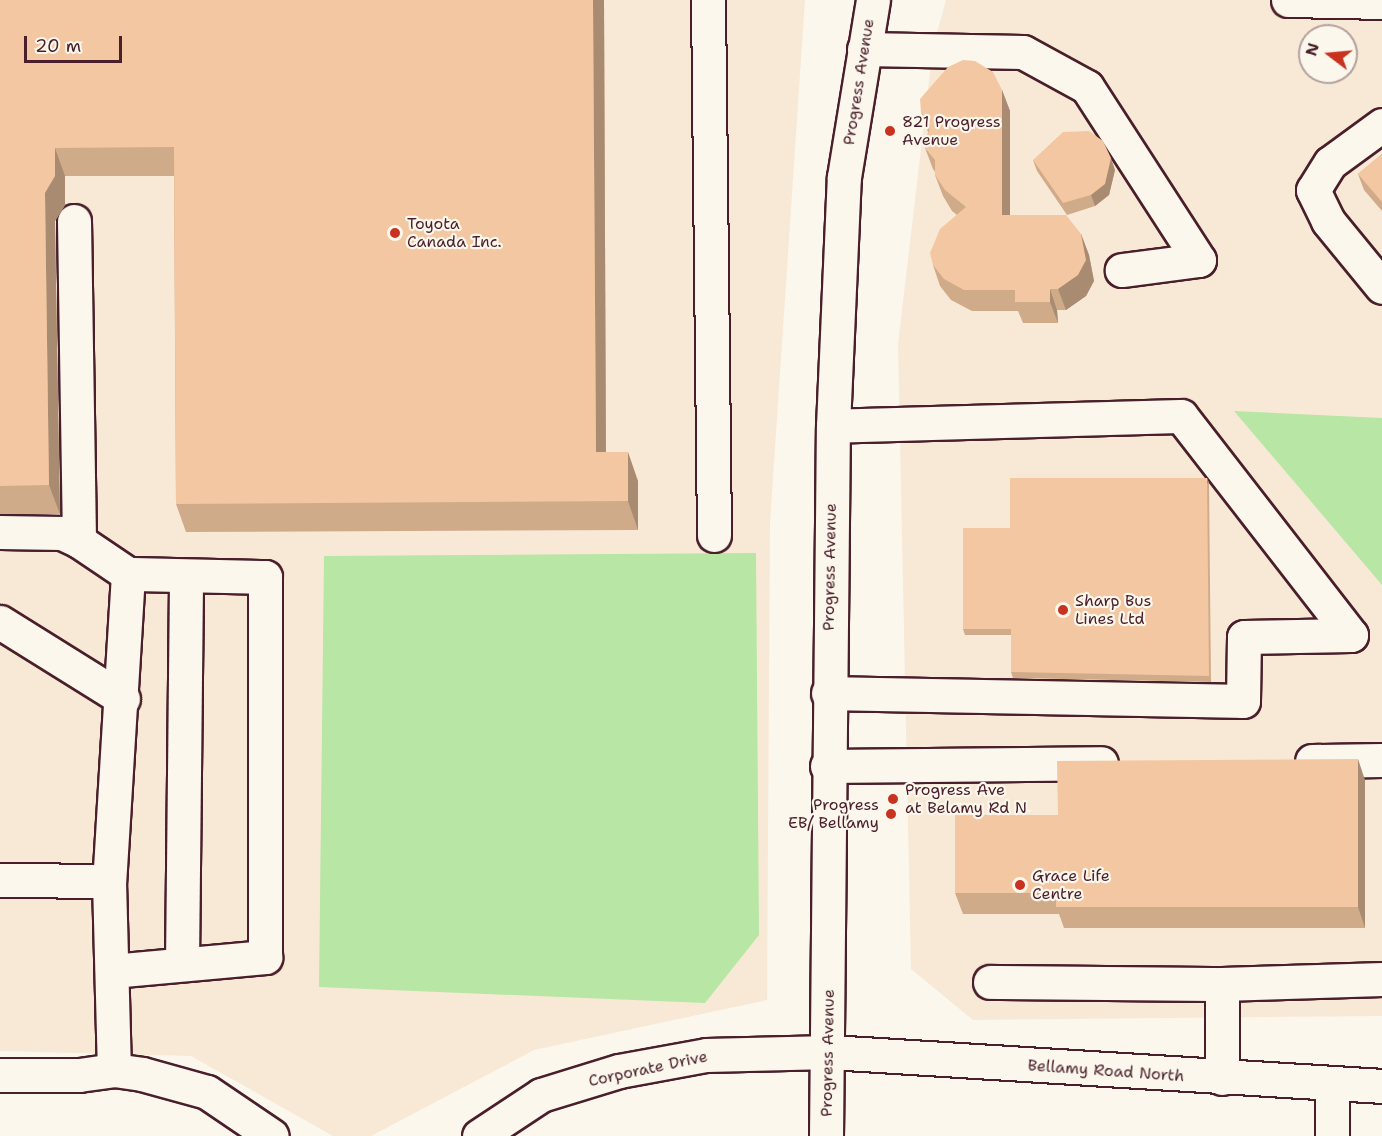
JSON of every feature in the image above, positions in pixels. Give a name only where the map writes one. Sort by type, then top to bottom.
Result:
[{"type":"main road","points":[[708,0],[714,536]]},
{"type":"main road","name":"Progress Avenue","points":[[826,1136],[830,1052],[827,766],[832,426],[844,177],[873,0]]},
{"type":"main road","points":[[1288,0],[1382,2]]},
{"type":"main road","points":[[864,49],[1023,52],[1087,87],[1199,260],[1122,270]]},
{"type":"main road","points":[[1382,125],[1330,163],[1313,190],[1328,221],[1382,286]]},
{"type":"main road","points":[[74,221],[79,541]]},
{"type":"main road","points":[[828,693],[1243,701],[1244,637],[1351,635],[1180,416],[832,426]]},
{"type":"main road","points":[[0,532],[62,533],[79,541],[128,574],[265,578],[265,957],[112,971]]},
{"type":"main road","points":[[114,1070],[110,881],[123,699],[128,574]]},
{"type":"main road","points":[[182,964],[186,576]]},
{"type":"main road","points":[[0,622],[123,699]]},
{"type":"main road","points":[[1277,761],[1382,760]]},
{"type":"main road","points":[[827,766],[1137,763]]},
{"type":"main road","points":[[0,880],[110,881]]},
{"type":"main road","points":[[990,982],[1222,984],[1382,979]]},
{"type":"main road","points":[[1222,984],[1222,1078]]},
{"type":"main road","name":"Bellamy Road North","points":[[830,1052],[1332,1085],[1382,1086]]},
{"type":"main road","name":"Corporate Drive","points":[[479,1136],[541,1095],[619,1071],[706,1055],[830,1052]]},
{"type":"main road","points":[[0,1075],[79,1075],[114,1070],[207,1092],[272,1136]]},
{"type":"main road","points":[[1332,1085],[1332,1136]]},
{"type":"shaded area","points":[[0,0],[805,0],[770,523],[767,1000],[534,1050],[371,1136],[333,1136],[191,1056],[0,1051]]},
{"type":"shaded area","points":[[946,0],[1382,0],[1382,1016],[973,1020],[911,969],[898,344],[933,47]]},
{"type":"green space","points":[[1234,411],[1382,418],[1382,585]]},
{"type":"green space","points":[[756,553],[759,935],[705,1003],[319,987],[324,556]]},
{"type":"building","name":"Toyota Canada Inc.","points":[[0,0],[593,0],[596,452],[628,452],[628,501],[176,504],[174,147],[55,148],[55,176],[45,193],[49,485],[0,486]]},
{"type":"building","points":[[963,60],[975,61],[993,72],[1002,90],[1002,215],[1066,215],[1081,234],[1086,260],[1078,275],[1058,289],[1050,289],[1050,302],[1015,302],[1015,290],[964,290],[944,279],[933,265],[930,253],[940,229],[966,207],[945,190],[935,175],[935,160],[925,148],[930,125],[921,112],[920,99],[948,67]]},
{"type":"building","points":[[1089,131],[1103,141],[1111,158],[1105,184],[1091,195],[1063,203],[1033,160],[1063,132]]},
{"type":"building","points":[[1382,154],[1382,202],[1358,174]]},
{"type":"building","points":[[1010,478],[1207,478],[1209,676],[1011,672],[1011,629],[963,629],[963,528],[1010,528]]},
{"type":"building","points":[[1358,759],[1358,907],[1056,907],[1056,893],[955,893],[955,815],[1058,815],[1057,761]]},
{"type":"place","name":"821 Progress Avenue","points":[[890,131]]},
{"type":"place","name":"Toyota Canada Inc.","points":[[395,233]]},
{"type":"place","name":"Sharp Bus Lines Ltd","points":[[1063,610]]},
{"type":"place","name":"Progress Ave at Belamy Rd N","points":[[893,799]]},
{"type":"place","name":"Progress EB/ Bellamy","points":[[891,814]]},
{"type":"place","name":"Grace Life Centre","points":[[1020,885]]}]
